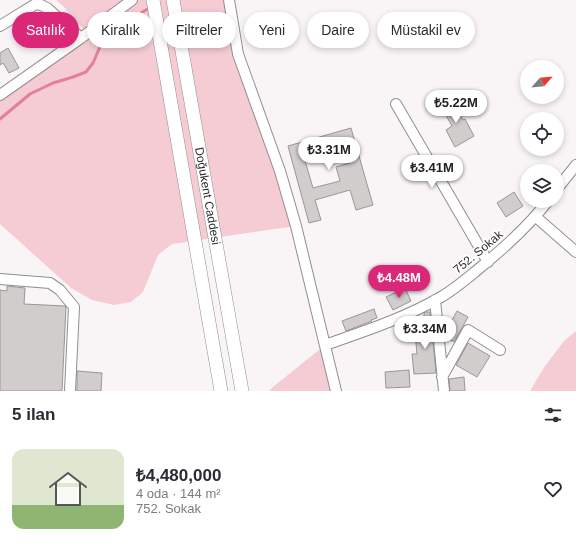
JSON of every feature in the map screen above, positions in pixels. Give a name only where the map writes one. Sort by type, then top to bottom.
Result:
[{"type":"main road","name":"Doğukent Caddesi","points":[[153,0],[222,391]]},
{"type":"main road","name":"Doğukent Caddesi","points":[[173,0],[242,391]]},
{"type":"street","points":[[0,95],[82,38],[132,0]]},
{"type":"street","points":[[229,0],[238,54],[280,171],[296,226],[336,391]]},
{"type":"street","points":[[0,26],[34,5],[39,4],[47,8],[82,38]]},
{"type":"street","points":[[396,104],[488,262]]},
{"type":"street","points":[[564,181],[576,165]]},
{"type":"street","name":"752. Sokak","points":[[326,345],[392,321],[442,296],[463,282],[488,262],[536,217],[543,208]]},
{"type":"street","points":[[536,217],[576,252]]},
{"type":"street","points":[[0,279],[50,283],[60,290],[74,307],[70,391]]},
{"type":"street","points":[[434,300],[444,391]]},
{"type":"street","points":[[442,377],[468,330],[500,350]]},
{"type":"shaded area","points":[[56,0],[229,0],[231,12],[162,12],[162,48],[236,48],[236,40],[296,226],[172,244],[158,255],[143,292],[131,302],[114,305],[92,300],[71,288],[0,224],[0,88],[10,87],[66,48],[79,48],[79,39],[87,33],[79,24],[79,12],[68,12]]},
{"type":"shaded area","points":[[576,331],[576,391],[530,391],[545,366],[564,341]]},
{"type":"shaded area","points":[[325,345],[336,391],[269,391],[273,387]]},
{"type":"building","points":[[8,48],[19,68],[9,73],[3,63],[0,65],[0,53]]},
{"type":"building","points":[[451,99],[463,120],[465,119],[474,136],[455,147],[446,130],[452,126],[440,105]]},
{"type":"building","points":[[351,128],[373,205],[356,210],[350,190],[315,200],[321,220],[309,223],[288,146]],"holes":[[[344,143],[350,163],[336,167],[340,181],[313,188],[303,154]]]},
{"type":"building","points":[[514,192],[520,201],[520,208],[506,217],[497,203]]},
{"type":"building","points":[[7,286],[25,288],[24,304],[66,307],[62,391],[0,391],[0,290],[7,291]]},
{"type":"building","points":[[405,288],[411,301],[393,310],[386,297]]},
{"type":"building","points":[[374,309],[377,318],[346,331],[342,321]]},
{"type":"building","points":[[457,311],[468,317],[454,342],[445,337],[445,333]]},
{"type":"building","points":[[430,312],[436,373],[414,374],[412,354],[417,354],[415,333],[425,332],[424,313]]},
{"type":"building","points":[[468,343],[490,356],[477,377],[456,365]]},
{"type":"building","points":[[409,370],[410,387],[386,388],[385,372]]},
{"type":"building","points":[[77,371],[102,373],[101,391],[77,391]]},
{"type":"building","points":[[464,377],[465,391],[450,391],[449,379]]},
{"type":"waterway","points":[[0,119],[30,94],[53,83],[86,72],[93,63],[99,49],[107,37],[124,23],[151,7]]}]
